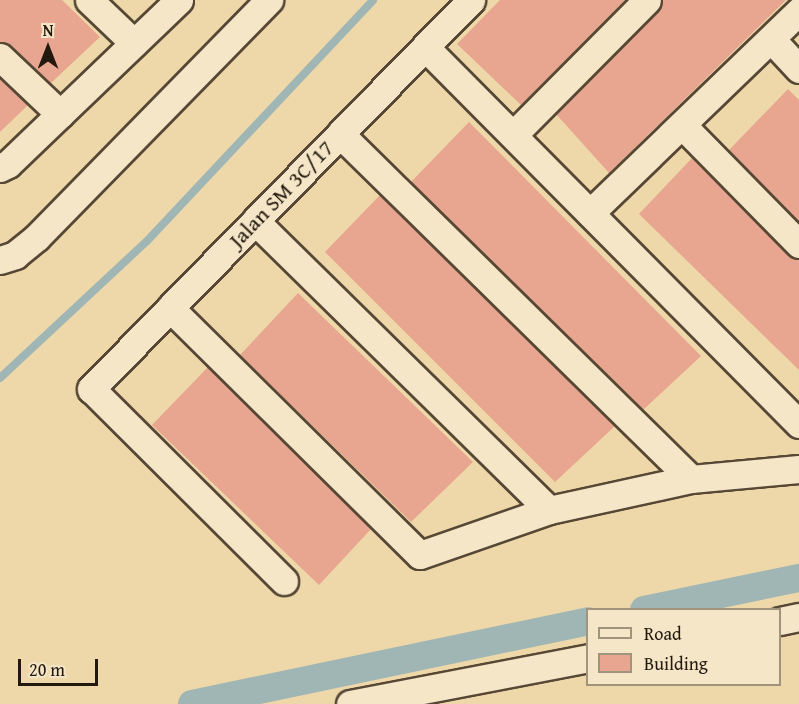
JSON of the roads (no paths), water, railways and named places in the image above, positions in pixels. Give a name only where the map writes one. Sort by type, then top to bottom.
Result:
[{"type":"street","points":[[89,0],[134,44]]},
{"type":"street","points":[[0,168],[8,164],[179,0]]},
{"type":"street","points":[[0,260],[15,255],[37,237],[269,0]]},
{"type":"street","name":"Jalan SM 3C/17","points":[[284,581],[91,389],[471,0]]},
{"type":"street","points":[[513,135],[647,0]]},
{"type":"street","points":[[590,213],[799,11]]},
{"type":"street","points":[[771,39],[799,69]]},
{"type":"street","points":[[425,47],[799,424]]},
{"type":"street","points":[[0,57],[60,114]]},
{"type":"street","points":[[682,125],[799,244]]},
{"type":"street","points":[[340,134],[691,479]]},
{"type":"street","points":[[255,221],[549,510]]},
{"type":"street","points":[[170,309],[420,555],[549,510],[691,479],[799,469]]},
{"type":"street","points":[[781,621],[799,618]]},
{"type":"street","points":[[350,704],[586,658]]},
{"type":"waterway","points":[[0,378],[147,241],[373,0]]},
{"type":"waterway","points":[[654,608],[799,578]]},
{"type":"waterway","points":[[192,704],[586,621]]}]
